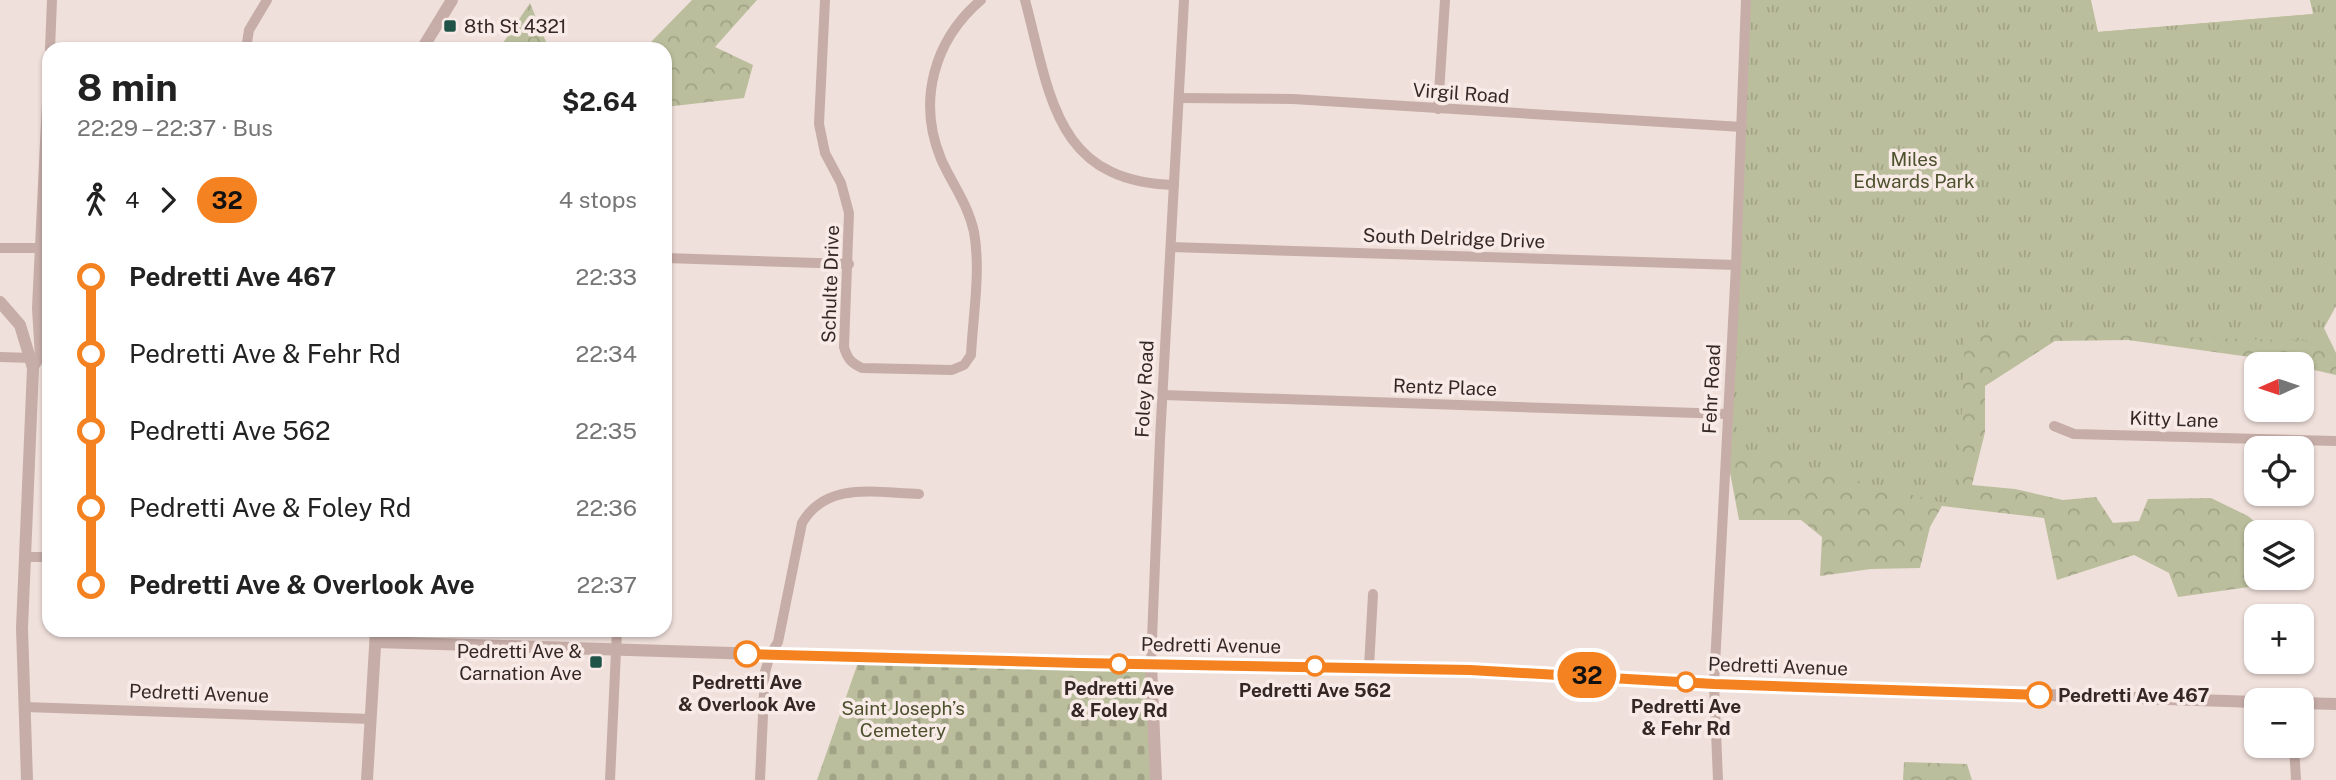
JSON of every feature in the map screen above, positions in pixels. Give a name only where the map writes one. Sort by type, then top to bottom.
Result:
[{"type":"street","points":[[50,42],[52,0]]},
{"type":"street","points":[[247,42],[249,30],[267,0]]},
{"type":"street","points":[[426,42],[452,0]]},
{"type":"street","name":"Schulte Drive","points":[[825,0],[819,124],[825,153],[847,200],[850,226],[844,347],[846,354],[855,365],[862,368],[952,370],[964,365],[971,355],[976,265],[973,230],[961,195],[937,149],[930,118],[931,83],[942,49],[957,23],[981,0]]},
{"type":"street","points":[[1025,0],[1055,111],[1067,135],[1102,168],[1122,178],[1174,185]]},
{"type":"street","name":"Foley Road","points":[[1156,780],[1151,664],[1184,0]]},
{"type":"street","points":[[1438,109],[1445,0]]},
{"type":"street","name":"Fehr Road","points":[[1718,780],[1714,684],[1736,265],[1746,0]]},
{"type":"street","name":"Virgil Road","points":[[1178,98],[1293,99],[1742,127]]},
{"type":"street","name":"South Delridge Drive","points":[[1171,247],[1736,265]]},
{"type":"street","points":[[0,248],[42,248]]},
{"type":"street","points":[[672,258],[849,264]]},
{"type":"street","points":[[0,357],[33,363],[40,358],[37,308],[42,265]]},
{"type":"street","points":[[0,302],[20,325],[33,363],[22,628],[27,780]]},
{"type":"street","points":[[20,325],[32,317],[37,308]]},
{"type":"street","name":"Rentz Place","points":[[1163,395],[1727,414]]},
{"type":"street","name":"Kitty Lane","points":[[2054,426],[2074,434],[2336,441]]},
{"type":"street","points":[[760,780],[765,672],[770,655],[778,642],[799,531],[813,508],[827,498],[848,492],[919,494]]},
{"type":"street","points":[[25,557],[42,557]]},
{"type":"street","points":[[1369,667],[1373,594]]},
{"type":"street","points":[[367,780],[376,637]]},
{"type":"street","name":"Pedretti Avenue","points":[[393,637],[616,650],[1369,667],[1595,676],[1714,684],[2244,702]]},
{"type":"street","points":[[610,780],[617,637]]},
{"type":"street","points":[[2314,703],[2336,704]]},
{"type":"street","name":"Pedretti Avenue","points":[[25,706],[371,719]]},
{"type":"street","points":[[2295,758],[2296,780]]},
{"type":"green space","points":[[692,0],[757,0],[715,47],[753,65],[744,98],[672,106],[672,42],[651,42]]},
{"type":"green space","name":"Miles Edwards Park","points":[[1746,0],[2091,0],[2098,32],[2313,14],[2310,0],[2336,0],[2336,306],[2317,341],[1965,331],[1958,507],[1725,446]]},
{"type":"green space","name":"Miles Edwards Park","points":[[2081,0],[2098,32],[2314,14],[2310,0],[2336,0],[2336,302],[2322,324],[2336,353],[2336,375],[2314,370],[2314,352],[2244,352],[2244,356],[2128,340],[2055,341],[1985,386],[1985,432],[1972,485],[2015,489],[2063,500],[2096,497],[2113,523],[2139,521],[2148,499],[2211,498],[2253,520],[2244,520],[2244,588],[2178,597],[2169,573],[2134,555],[2057,580],[2044,518],[1942,506],[1930,527],[1920,568],[1871,569],[1820,576],[1822,537],[1801,520],[1739,520],[1725,446]]},
{"type":"green space","points":[[530,3],[546,42],[504,42]]},
{"type":"green space","name":"Saint Joseph’s Cemetery","points":[[860,657],[1151,664],[1156,780],[817,780]]},
{"type":"green space","points":[[1904,762],[1967,764],[1972,780],[1903,780]]},
{"type":"bus line","name":"32","points":[[747,654],[1470,670],[1714,684],[2039,695]]},
{"type":"place","name":"8th St 4321","points":[[450,26]]},
{"type":"place","name":"Pedretti Ave & Overlook Ave","points":[[747,654]]},
{"type":"place","name":"Pedretti Ave & Carnation Ave","points":[[596,662]]},
{"type":"place","name":"Pedretti Ave & Foley Rd","points":[[1119,664]]},
{"type":"place","name":"Pedretti Ave 562","points":[[1315,666]]},
{"type":"place","name":"Pedretti Ave & Fehr Rd","points":[[1686,682]]},
{"type":"place","name":"Pedretti Ave 467","points":[[2039,695]]}]
